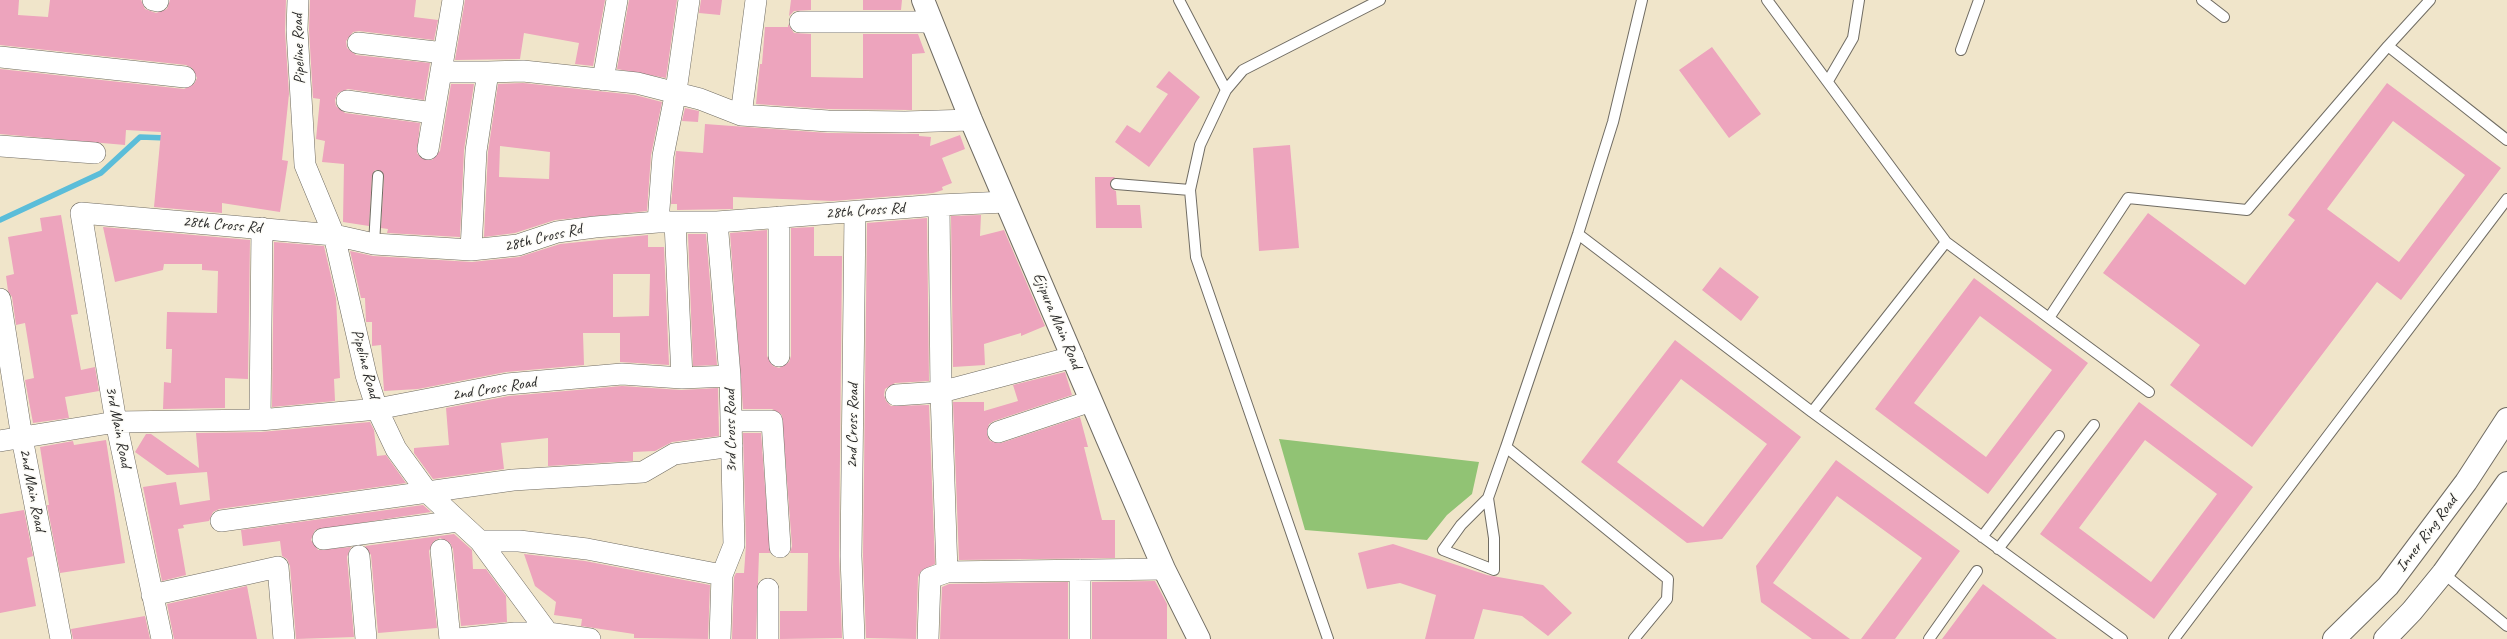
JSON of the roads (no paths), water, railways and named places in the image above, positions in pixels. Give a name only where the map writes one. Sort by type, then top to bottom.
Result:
[{"type":"street","name":"Pipeline Road","points":[[298,0],[297,30],[305,165],[334,235],[366,375],[377,409],[396,449],[428,494],[480,541],[548,633]]},
{"type":"street","points":[[428,149],[453,0]]},
{"type":"street","points":[[603,80],[617,0]]},
{"type":"street","points":[[682,378],[667,222],[663,156],[676,91],[689,0]]},
{"type":"street","points":[[741,116],[756,0]]},
{"type":"street","name":"Ejipura Main Road","points":[[923,0],[971,120],[1091,402],[1164,569],[1199,639]]},
{"type":"street","points":[[800,22],[932,22]]},
{"type":"street","points":[[358,43],[442,63],[488,72],[523,71],[637,83],[676,91],[741,116],[897,122],[971,120]]},
{"type":"street","points":[[0,57],[185,77]]},
{"type":"street","points":[[471,250],[476,152],[488,72]]},
{"type":"street","points":[[347,101],[433,113]]},
{"type":"street","points":[[0,146],[95,153]]},
{"type":"street","name":"28th Cross Rd","points":[[81,213],[334,235],[374,244],[471,250],[518,245],[557,232],[667,222],[717,222],[939,205],[1006,202]]},
{"type":"street","points":[[939,205],[941,392],[947,572]]},
{"type":"street","name":"2nd Cross Road","points":[[854,639],[851,556],[855,212]]},
{"type":"street","name":"3rd Main Road","points":[[81,213],[116,422],[162,639]]},
{"type":"street","points":[[779,217],[779,356]]},
{"type":"street","name":"3rd Cross Road","points":[[717,222],[730,376],[734,545],[722,575],[720,639]]},
{"type":"street","points":[[260,420],[262,228]]},
{"type":"street","name":"2nd Main Road","points":[[0,299],[3,342],[61,639]]},
{"type":"street","points":[[896,395],[941,392],[1073,357]]},
{"type":"street","name":"2nd Cross Road","points":[[0,441],[116,422],[260,420],[377,409],[507,384],[622,374],[682,378],[730,376]]},
{"type":"street","points":[[998,432],[1091,402]]},
{"type":"street","name":"Inner Ring Road","points":[[2334,639],[2388,586],[2466,482],[2507,419]]},
{"type":"street","points":[[731,421],[772,421],[780,547]]},
{"type":"street","points":[[221,521],[428,494],[513,480],[643,472],[674,454],[732,446]]},
{"type":"street","points":[[2385,639],[2412,611],[2443,573],[2507,483]]},
{"type":"street","points":[[323,539],[458,521]]},
{"type":"street","points":[[480,541],[518,541],[587,549],[722,575]]},
{"type":"street","points":[[441,550],[450,639]]},
{"type":"street","points":[[360,556],[366,639]]},
{"type":"street","points":[[152,595],[278,567],[284,639]]},
{"type":"street","points":[[928,639],[930,578],[947,572],[1164,569]]},
{"type":"street","points":[[1080,570],[1080,639]]},
{"type":"street","points":[[768,589],[768,639]]},
{"type":"street","points":[[458,639],[548,633],[577,638]]},
{"type":"lane","points":[[1179,0],[1226,90]]},
{"type":"lane","points":[[1328,639],[1196,257],[1190,190],[1200,145],[1226,90],[1243,70],[1380,0]]},
{"type":"lane","points":[[1488,498],[1494,538],[1494,570],[1443,550],[1461,525],[1488,498],[1578,234],[1613,122],[1642,0]]},
{"type":"lane","points":[[1767,0],[1946,242],[2149,392]]},
{"type":"lane","points":[[1828,81],[1853,38],[1859,0]]},
{"type":"lane","points":[[1961,50],[1979,0]]},
{"type":"lane","points":[[2202,0],[2224,18]]},
{"type":"lane","points":[[2049,318],[2128,198],[2248,210],[2388,46],[2430,0]]},
{"type":"lane","points":[[2388,46],[2507,140]]},
{"type":"lane","points":[[374,244],[378,176]]},
{"type":"lane","points":[[1116,184],[1190,190]]},
{"type":"lane","points":[[2174,639],[2507,199]]},
{"type":"lane","points":[[1578,234],[1812,412],[2122,639]]},
{"type":"lane","points":[[1812,412],[1946,242]]},
{"type":"lane","points":[[1998,549],[2094,425]]},
{"type":"lane","points":[[1982,537],[2059,436]]},
{"type":"lane","points":[[1506,447],[1668,579],[1667,599],[1634,639]]},
{"type":"lane","points":[[1929,639],[1977,571]]},
{"type":"lane","points":[[2443,573],[2507,626]]},
{"type":"waterway","points":[[0,220],[101,173],[140,137],[167,138]]}]
